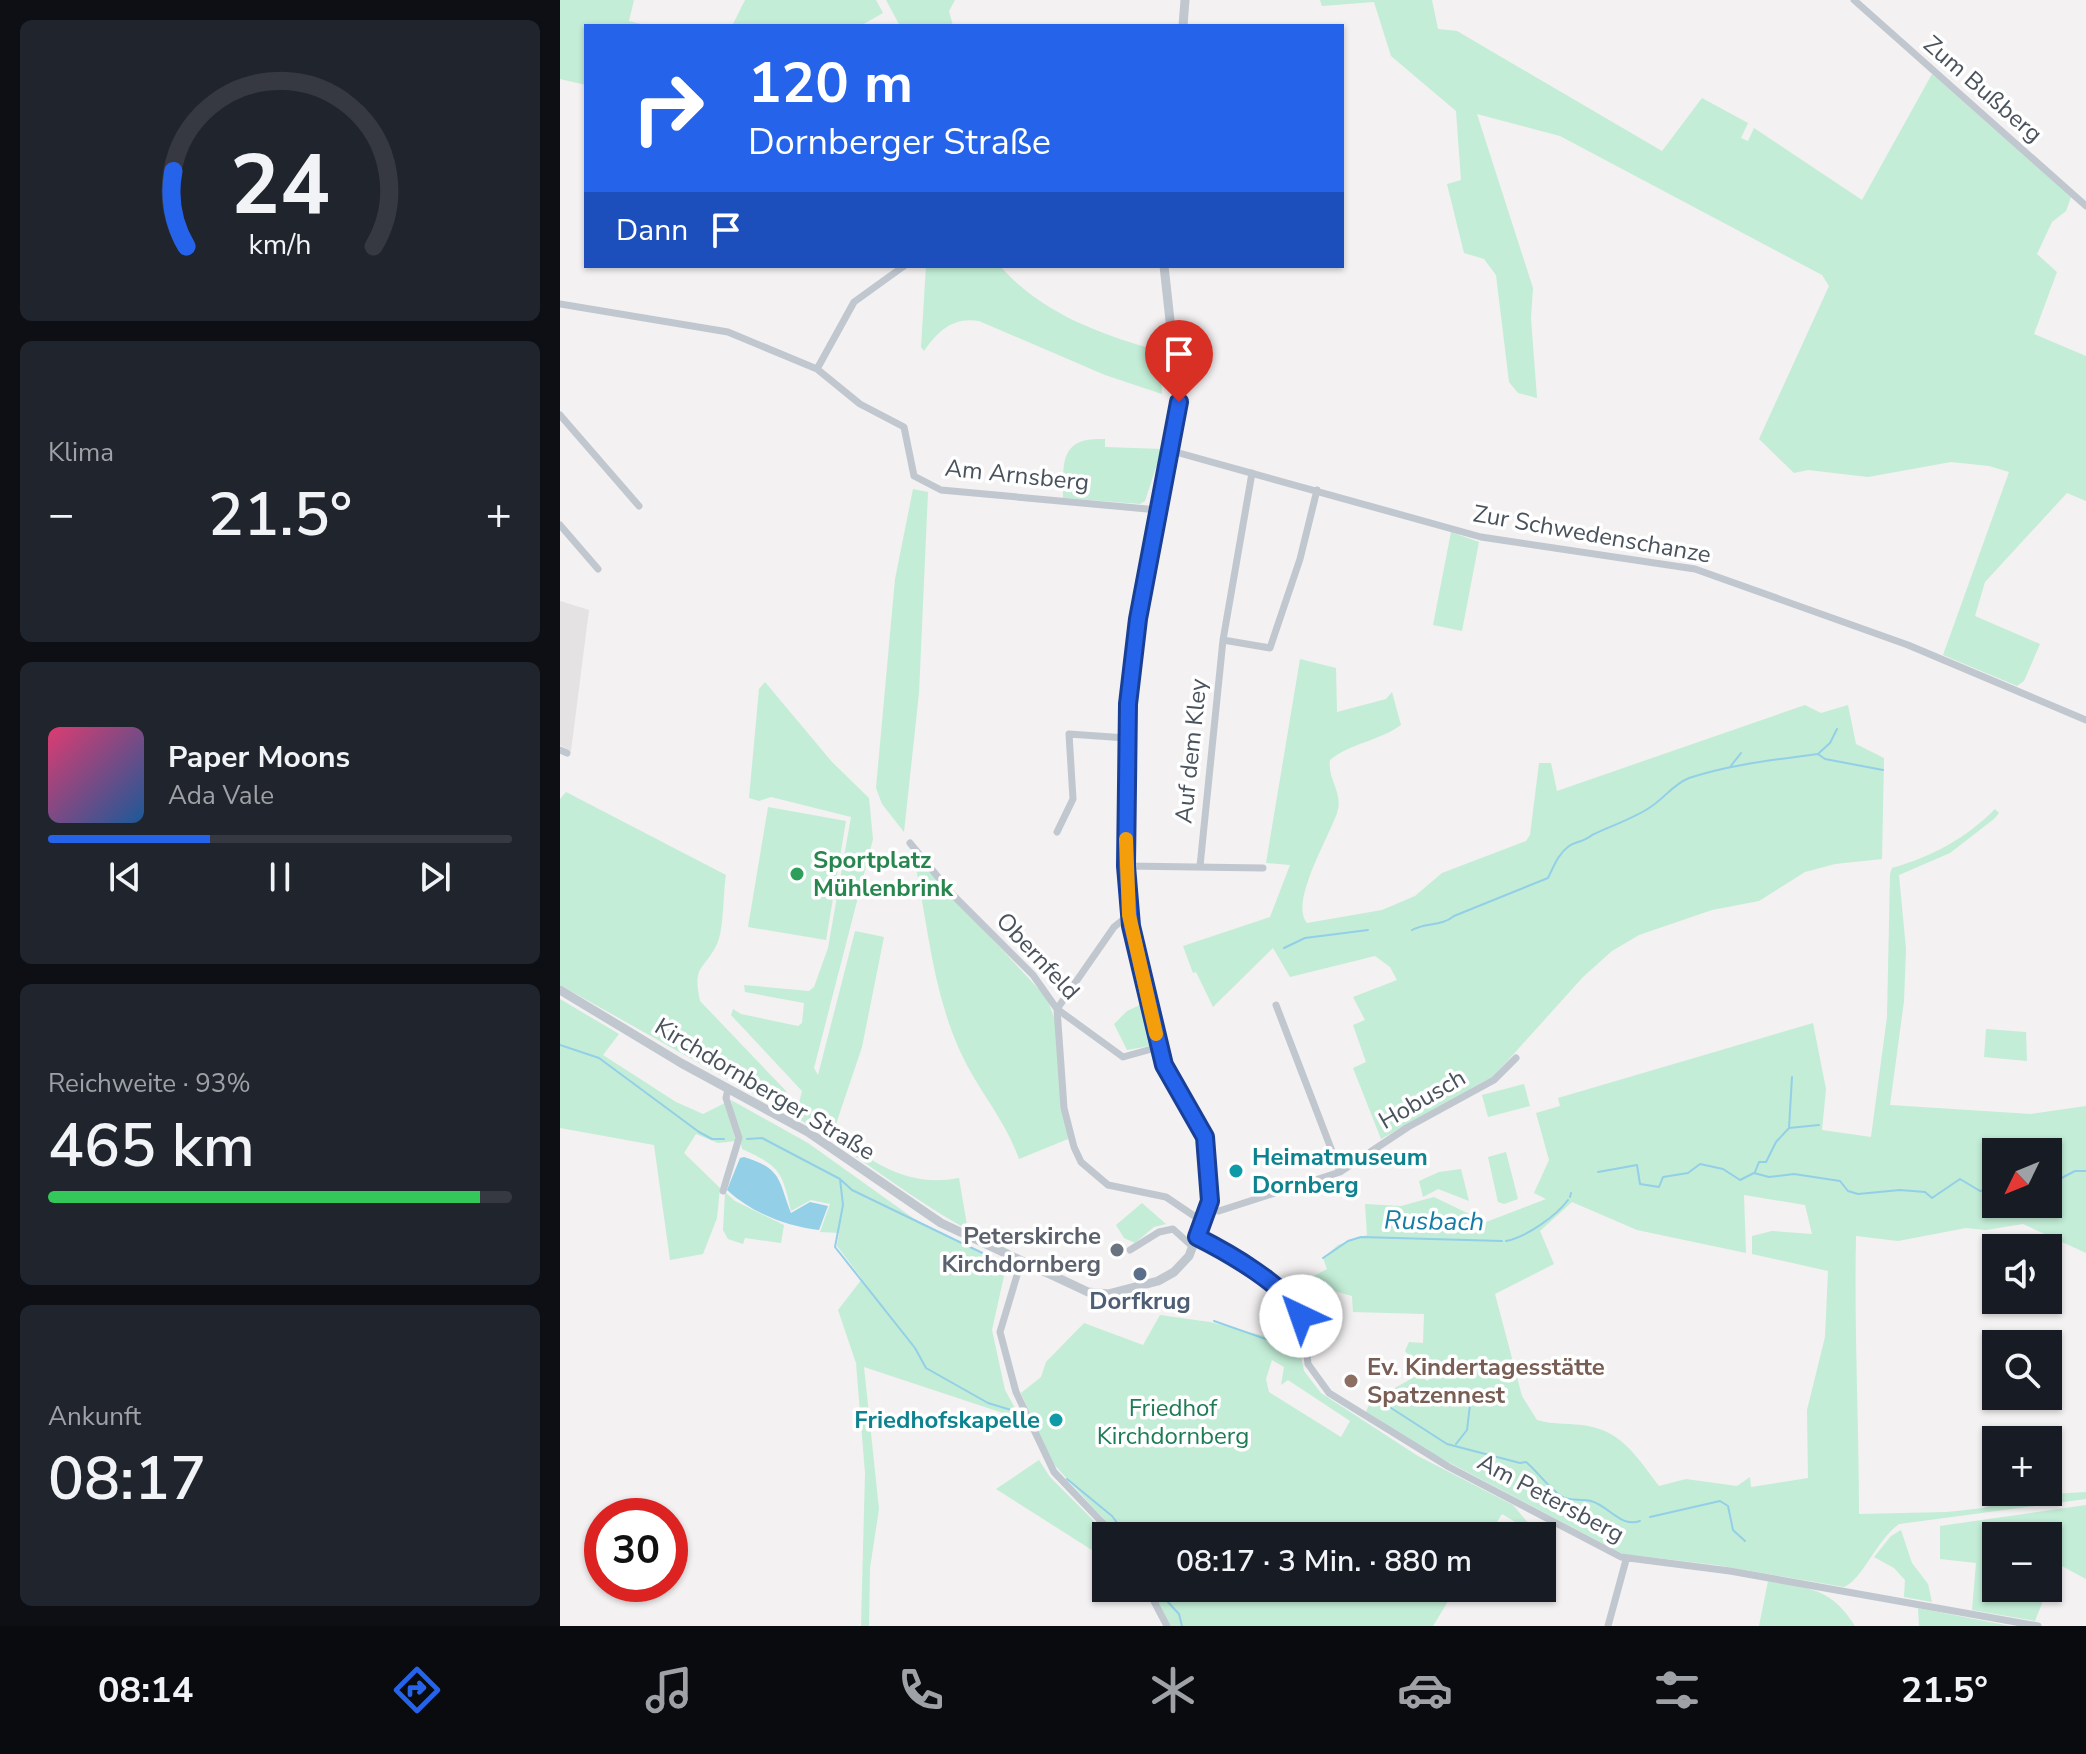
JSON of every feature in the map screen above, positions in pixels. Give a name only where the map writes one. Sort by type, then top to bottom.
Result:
[{"type":"street","points":[[1183,24],[1185,0]]},
{"type":"street","name":"Zum Bußberg","points":[[1854,0],[2086,206]]},
{"type":"street","points":[[817,369],[854,302],[901,268]]},
{"type":"street","points":[[1164,268],[1179,402],[1138,619],[1126,738],[1126,866],[1129,915],[1159,1047],[1169,1077],[1205,1137],[1210,1193],[1208,1209]]},
{"type":"street","name":"Am Arnsberg","points":[[560,304],[728,332],[817,369],[860,404],[904,427],[914,476],[926,485],[960,493],[1158,510]]},
{"type":"street","points":[[560,415],[639,506]]},
{"type":"street","name":"Zur Schwedenschanze","points":[[1172,451],[1495,540],[1695,569],[1908,645],[2086,720]]},
{"type":"street","name":"Auf dem Kley","points":[[1200,866],[1223,640],[1252,473]]},
{"type":"street","points":[[1223,640],[1270,648],[1300,559],[1317,490]]},
{"type":"street","points":[[560,525],[598,569]]},
{"type":"street","points":[[1057,832],[1073,799],[1069,734],[1126,738]]},
{"type":"street","name":"Obernfeld","points":[[910,843],[952,894],[1033,975],[1057,1009],[1123,1057],[1159,1047]]},
{"type":"street","points":[[1126,866],[1263,868]]},
{"type":"street","points":[[1129,915],[1114,927],[1057,1009],[1064,1108],[1081,1162],[1108,1185],[1166,1197],[1203,1222]]},
{"type":"street","name":"Kirchdornberger Straße","points":[[560,990],[728,1089],[808,1132],[941,1223],[1088,1292],[1108,1294],[1168,1276],[1185,1262],[1208,1209]]},
{"type":"street","points":[[1276,1005],[1340,1172]]},
{"type":"street","name":"Hobusch","points":[[1208,1209],[1219,1211],[1340,1172],[1408,1127],[1494,1080],[1516,1058]]},
{"type":"street","points":[[723,1191],[739,1138],[726,1098],[728,1089]]},
{"type":"street","name":"Am Petersberg","points":[[1130,1250],[1159,1232],[1173,1229],[1293,1301],[1304,1330],[1308,1364],[1329,1393],[1437,1461],[1626,1560],[1730,1571],[2038,1626]]},
{"type":"street","points":[[1021,1262],[1000,1332],[1002,1352],[1016,1392],[1054,1472],[1102,1522]]},
{"type":"street","points":[[1608,1626],[1626,1560]]},
{"type":"street","points":[[1154,1602],[1167,1626]]},
{"type":"shaded area","points":[[560,601],[589,610],[571,751],[560,745]]},
{"type":"green space","points":[[560,0],[634,0],[629,21],[641,24],[584,24],[584,85],[560,79]]},
{"type":"green space","points":[[745,0],[876,0],[883,13],[864,24],[733,24]]},
{"type":"green space","points":[[886,0],[955,0],[949,11],[952,24],[899,24]]},
{"type":"green space","points":[[1320,0],[1432,0],[1438,29],[1457,31],[1662,151],[1702,98],[1748,123],[1741,138],[1748,141],[1754,128],[1862,200],[1932,74],[2071,197],[2066,211],[2052,222],[2037,254],[2057,272],[2034,334],[2086,356],[2086,501],[2067,493],[1985,582],[1975,616],[2040,644],[2024,681],[2017,686],[1943,655],[2009,472],[1989,466],[1951,462],[1868,477],[1808,470],[1794,473],[1759,439],[1829,286],[1822,275],[1560,136],[1477,114],[1533,288],[1531,318],[1537,398],[1518,393],[1509,382],[1496,275],[1484,259],[1464,253],[1447,184],[1461,180],[1456,111],[1391,56],[1374,2],[1322,6]]},
{"type":"green space","points":[[926,268],[1002,268],[1034,297],[1073,320],[1116,338],[1160,351],[1162,394],[1105,375],[979,321],[954,323],[935,337],[924,351],[921,347]]},
{"type":"green space","points":[[1105,439],[1105,447],[1162,449],[1145,501],[1140,504],[1063,498],[1067,454],[1079,442]]},
{"type":"green space","points":[[913,489],[928,492],[919,693],[904,832],[882,804],[876,788],[895,579]]},
{"type":"green space","points":[[1451,532],[1479,542],[1462,631],[1433,625]]},
{"type":"green space","points":[[1300,659],[1336,668],[1337,712],[1386,699],[1392,692],[1401,725],[1330,760],[1339,806],[1306,886],[1303,914],[1307,923],[1382,910],[1415,896],[1442,873],[1526,841],[1530,835],[1539,763],[1551,763],[1557,791],[1805,705],[1821,713],[1848,705],[1856,744],[1884,758],[1882,859],[1835,864],[1805,872],[1759,901],[1712,910],[1639,935],[1612,951],[1583,977],[1493,1077],[1381,1139],[1353,1068],[1366,1062],[1353,1025],[1365,1020],[1353,997],[1397,980],[1390,967],[1375,956],[1290,977],[1273,948],[1213,1007],[1196,972],[1193,973],[1183,946],[1270,917],[1290,865],[1266,863]]},
{"type":"green space","points":[[765,682],[832,762],[869,798],[873,839],[814,1068],[818,1075],[855,931],[884,937],[862,1047],[835,1127],[825,1135],[799,1119],[796,1115],[802,1091],[731,1015],[733,1009],[741,1014],[798,1026],[802,1023],[804,1003],[745,992],[744,985],[809,991],[814,987],[828,948],[851,817],[771,797],[759,801],[749,798],[759,689]]},
{"type":"green space","points":[[566,792],[726,875],[719,938],[698,974],[700,1001],[786,1091],[786,1102],[779,1108],[560,985],[560,799]]},
{"type":"green space","name":"Sportplatz Mühlenbrink","points":[[768,807],[846,821],[826,940],[748,927]]},
{"type":"green space","points":[[1995,809],[1999,813],[1950,853],[1899,875],[1906,949],[1904,1001],[1890,1105],[2031,1114],[2086,1106],[2086,1253],[2062,1242],[2062,1234],[2045,1234],[2023,1224],[1986,1230],[1966,1228],[1898,1241],[1856,1236],[1859,1514],[2034,1506],[1899,1524],[1851,1583],[1844,1587],[1716,1565],[1623,1554],[1414,1444],[1366,1412],[1370,1402],[1416,1376],[1413,1367],[1427,1381],[1431,1378],[1405,1351],[1409,1342],[1423,1343],[1424,1314],[1353,1312],[1352,1296],[1316,1286],[1312,1277],[1327,1269],[1323,1258],[1338,1245],[1367,1235],[1365,1204],[1401,1206],[1434,1197],[1486,1222],[1546,1199],[1534,1193],[1549,1160],[1536,1113],[1560,1106],[1558,1098],[1813,1023],[1826,1089],[1822,1130],[1871,1137],[1887,1017],[1890,874],[1892,868],[1948,845]],"holes":[[[1744,1195],[1805,1205],[1812,1234],[1772,1231],[1752,1236],[1752,1254],[1828,1271],[1825,1337],[1807,1410],[1808,1478],[1751,1487],[1750,1477],[1737,1486],[1686,1479],[1659,1486],[1629,1448],[1611,1434],[1588,1426],[1537,1420],[1522,1396],[1495,1294],[1554,1264],[1540,1231],[1572,1202],[1637,1230],[1746,1253]]]},
{"type":"green space","points":[[913,854],[1047,998],[1055,1020],[1073,1152],[1068,1139],[1019,1159],[967,1065],[943,1003]]},
{"type":"green space","points":[[560,999],[619,1034],[603,1055],[676,1102],[703,1114],[725,1103],[736,1141],[718,1143],[696,1134],[684,1153],[720,1188],[717,1218],[703,1254],[670,1260],[654,1145],[560,1128]]},
{"type":"green space","points":[[1142,1004],[1150,1046],[1127,1050],[1114,1024],[1127,1011]]},
{"type":"green space","points":[[1986,1029],[2026,1032],[2027,1061],[1984,1057]]},
{"type":"green space","points":[[1524,1084],[1530,1106],[1488,1117],[1482,1095]]},
{"type":"green space","points":[[731,1100],[808,1143],[913,1218],[1006,1267],[992,1330],[1005,1390],[1021,1419],[864,1367],[879,1509],[870,1568],[869,1626],[861,1626],[865,1473],[856,1363],[838,1310],[862,1279],[837,1246],[839,1233],[820,1232],[830,1204],[811,1200],[791,1211],[785,1186],[777,1171],[742,1149]]},
{"type":"green space","points":[[835,1135],[892,1171],[924,1179],[959,1178],[967,1225],[1014,1253],[920,1201],[833,1140]]},
{"type":"green space","points":[[1506,1152],[1518,1199],[1504,1204],[1498,1202],[1488,1157]]},
{"type":"green space","points":[[1461,1169],[1469,1201],[1438,1189],[1423,1197],[1419,1181],[1439,1172]]},
{"type":"green space","points":[[725,1192],[735,1201],[784,1225],[781,1243],[745,1238],[743,1244],[728,1239],[723,1230]]},
{"type":"green space","points":[[1142,1203],[1166,1224],[1154,1227],[1135,1243],[1124,1238],[1116,1225]]},
{"type":"green space","name":"Friedhof Kirchdornberg","points":[[1160,1315],[1210,1322],[1299,1345],[1304,1371],[1321,1393],[1418,1456],[1513,1505],[1527,1522],[1515,1522],[1502,1514],[1497,1522],[1106,1522],[1050,1460],[1021,1393],[1041,1377],[1046,1362],[1084,1323],[1143,1345]],"holes":[[[1272,1360],[1284,1367],[1281,1385],[1288,1380],[1350,1421],[1341,1437],[1269,1392],[1266,1379]]]},
{"type":"green space","points":[[1039,1460],[1050,1477],[1095,1522],[1092,1522],[1092,1550],[996,1489]]},
{"type":"green space","points":[[2086,1492],[2086,1499],[2062,1502],[2062,1493]]},
{"type":"green space","points":[[2086,1505],[2086,1579],[2062,1566],[2062,1522],[1982,1522],[1982,1602],[2043,1602],[2035,1621],[1972,1610],[1976,1563],[1940,1559],[1940,1526]]},
{"type":"green space","points":[[1901,1530],[1912,1563],[1928,1584],[1932,1602],[1904,1597],[1905,1580],[1894,1568],[1874,1557],[1891,1536]]},
{"type":"green space","points":[[1768,1581],[1807,1588],[1828,1597],[1855,1626],[1759,1626]]},
{"type":"green space","points":[[1158,1602],[1448,1602],[1433,1626],[1171,1626]]},
{"type":"green space","points":[[1918,1608],[2010,1626],[1919,1626]]},
{"type":"water","points":[[744,1157],[772,1171],[791,1213],[810,1202],[828,1206],[819,1230],[770,1217],[727,1190],[740,1158]]},
{"type":"waterway","points":[[1819,753],[1830,743],[1837,729]]},
{"type":"waterway","points":[[1730,767],[1741,753]]},
{"type":"waterway","points":[[1412,930],[1444,922],[1548,878],[1559,856],[1569,846],[1642,812],[1689,778],[1737,766],[1818,754],[1825,759],[1883,770]]},
{"type":"waterway","points":[[1284,948],[1305,938],[1368,930]]},
{"type":"waterway","points":[[560,1045],[599,1058],[699,1132],[712,1139],[724,1139]]},
{"type":"waterway","name":"Rusbach","points":[[1755,1172],[1759,1162],[1766,1162],[1776,1142],[1789,1128],[1792,1077]]},
{"type":"waterway","name":"Rusbach","points":[[1789,1128],[1819,1125]]},
{"type":"waterway","points":[[747,1139],[762,1138],[840,1179],[843,1205],[835,1247],[915,1348],[926,1368],[988,1403],[1018,1412]]},
{"type":"waterway","name":"Rusbach","points":[[1598,1172],[1637,1165],[1640,1184],[1659,1187],[1663,1177],[1688,1173],[1700,1164],[1723,1169],[1740,1180],[1754,1173],[1769,1177],[1794,1174],[1840,1181],[1848,1191],[1858,1194],[1900,1190],[1925,1192],[1932,1198],[1960,1179],[1982,1191]]},
{"type":"waterway","name":"Rusbach","points":[[2062,1178],[2075,1171],[2086,1171]]},
{"type":"waterway","name":"Rusbach","points":[[841,1180],[852,1190],[1003,1263]]},
{"type":"waterway","name":"Rusbach","points":[[1570,1197],[1571,1193]]},
{"type":"waterway","name":"Rusbach","points":[[1506,1241],[1541,1225],[1568,1200]]},
{"type":"waterway","name":"Rusbach","points":[[1323,1258],[1348,1241],[1361,1237],[1502,1241]]},
{"type":"waterway","points":[[1214,1321],[1294,1349]]},
{"type":"waterway","points":[[1471,1401],[1473,1394]]},
{"type":"waterway","points":[[1374,1403],[1388,1406],[1447,1444],[1526,1462],[1564,1498],[1591,1501],[1627,1522],[1640,1521]]},
{"type":"waterway","points":[[1456,1444],[1467,1430],[1470,1405]]},
{"type":"waterway","points":[[1067,1479],[1116,1522]]},
{"type":"waterway","points":[[1650,1517],[1720,1501],[1728,1506],[1733,1530],[1745,1541]]},
{"type":"waterway","points":[[1168,1602],[1179,1614],[1182,1626]]},
{"type":"slow traffic","points":[[1126,839],[1129,915],[1156,1034]]},
{"type":"place","name":"Sportplatz Mühlenbrink","points":[[797,874]]},
{"type":"place","name":"Heimatmuseum Dornberg","points":[[1236,1171]]},
{"type":"place","name":"Peterskirche Kirchdornberg","points":[[1117,1250]]},
{"type":"place","name":"Dorfkrug","points":[[1140,1274]]},
{"type":"place","name":"Ev. Kindertagesstätte Spatzennest","points":[[1351,1381]]},
{"type":"place","name":"Friedhofskapelle","points":[[1056,1420]]},
{"type":"route","points":[[1179,402],[1138,619],[1128,704],[1127,902],[1164,1065],[1205,1137],[1210,1201],[1197,1237],[1279,1289],[1293,1301],[1301,1316]]}]
